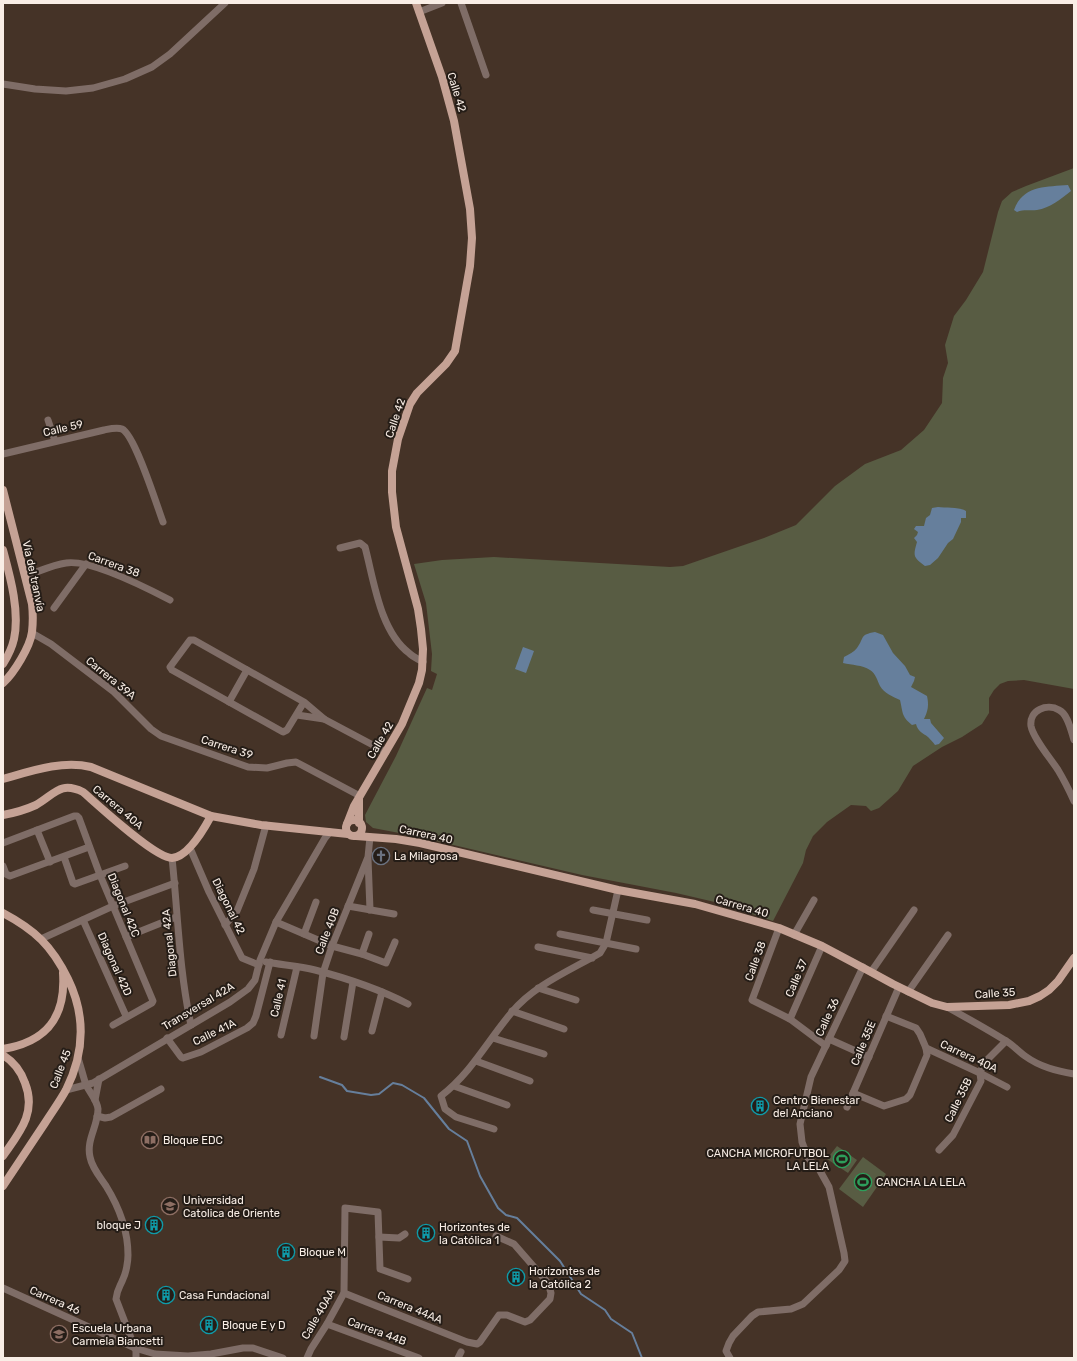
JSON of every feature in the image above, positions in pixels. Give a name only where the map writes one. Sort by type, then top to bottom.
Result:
[{"type":"main road","name":"Calle 42","points":[[346,824],[359,797],[402,724],[419,683],[424,649],[422,629],[393,510],[392,471],[398,438],[410,404],[417,393],[446,364],[455,350],[470,266],[472,238],[470,209],[454,121],[442,77],[416,3]]},
{"type":"main road","name":"Vía del tranvía","points":[[3,490],[33,613],[32,632],[28,644],[19,662],[3,683]]},
{"type":"main road","points":[[3,550],[10,578],[15,619],[14,638],[11,649],[3,664]]},
{"type":"main road","name":"Carrera 40","points":[[3,779],[42,768],[84,765],[211,816],[266,825],[333,833],[396,838],[618,890],[695,904],[779,928],[822,946],[908,992],[932,1003],[947,1007]]},
{"type":"main road","name":"Carrera 40A","points":[[3,815],[18,812],[35,805],[63,788],[76,788],[83,792],[146,845],[164,856],[172,858]]},
{"type":"main road","points":[[346,824],[346,830],[352,835],[360,833],[359,797]]},
{"type":"main road","points":[[172,858],[190,848],[211,816]]},
{"type":"main road","points":[[333,833],[353,820],[372,837]]},
{"type":"main road","name":"Calle 45","points":[[3,913],[26,926],[41,939],[63,969],[75,994],[82,1038],[78,1058],[66,1090],[3,1186]]},
{"type":"main road","name":"Calle 35","points":[[947,1007],[1009,1005],[1029,1001],[1049,990],[1058,981],[1074,958]]},
{"type":"main road","points":[[3,1049],[30,1042],[42,1034],[51,1025],[57,1015],[62,998],[64,986],[63,969]]},
{"type":"main road","points":[[3,1055],[11,1060],[23,1077],[29,1092],[30,1104],[23,1126],[3,1156]]},
{"type":"street","points":[[3,84],[36,90],[66,91],[93,88],[125,79],[152,67],[170,54],[225,3]]},
{"type":"street","points":[[419,12],[442,3]]},
{"type":"street","points":[[460,3],[486,75]]},
{"type":"street","points":[[48,420],[55,441]]},
{"type":"street","name":"Calle 59","points":[[3,454],[109,429],[122,429],[127,434],[138,454],[163,522]]},
{"type":"street","points":[[340,548],[360,543],[365,547],[384,618],[390,630],[409,653],[423,662]]},
{"type":"street","name":"Carrera 38","points":[[25,576],[66,563],[86,564],[147,588],[170,600]]},
{"type":"street","points":[[54,608],[86,564]]},
{"type":"street","name":"Carrera 39A","points":[[32,632],[51,644],[114,692],[151,730],[174,741]]},
{"type":"street","points":[[304,702],[297,715],[285,732],[283,732],[170,669],[170,667],[190,640],[193,640],[304,702],[324,719],[386,752]]},
{"type":"street","points":[[229,702],[247,670]]},
{"type":"street","points":[[1074,740],[1065,716],[1060,710],[1048,707],[1042,708],[1032,716],[1031,725],[1034,734],[1059,772],[1074,800]]},
{"type":"street","points":[[297,715],[324,719]]},
{"type":"street","name":"Carrera 39","points":[[174,741],[248,767],[267,768],[296,762],[359,797]]},
{"type":"street","name":"Diagonal 42C","points":[[37,830],[77,816],[79,818],[100,875],[153,1001],[152,1003],[126,1016]]},
{"type":"street","points":[[225,924],[237,911],[246,890],[254,869],[266,825]]},
{"type":"street","points":[[3,843],[37,830],[50,862]]},
{"type":"street","name":"Transversal 42A","points":[[66,1090],[86,1085],[99,1079],[167,1038],[192,1025],[230,1002],[248,989],[255,980],[259,963],[276,922],[325,838],[333,833]]},
{"type":"street","name":"Calle 40B","points":[[314,1036],[323,973],[332,946],[368,857],[372,837]]},
{"type":"street","points":[[3,866],[8,876],[89,847]]},
{"type":"street","name":"Diagonal 42","points":[[190,848],[242,958],[259,963],[270,962],[323,973],[382,992],[408,1004]]},
{"type":"street","points":[[64,857],[73,883],[75,884],[125,866]]},
{"type":"street","points":[[368,857],[370,910]]},
{"type":"street","name":"Diagonal 42A","points":[[172,858],[175,882],[176,917],[183,977],[192,1025]]},
{"type":"street","points":[[41,939],[113,906],[175,882]]},
{"type":"street","points":[[494,1129],[456,1117],[445,1109],[441,1096],[454,1086],[476,1061],[512,1011],[538,988],[600,953],[606,943],[618,890]]},
{"type":"street","points":[[794,935],[814,900]]},
{"type":"street","points":[[304,934],[316,902]]},
{"type":"street","points":[[348,906],[394,914]]},
{"type":"street","points":[[593,910],[647,920]]},
{"type":"street","points":[[871,972],[914,910]]},
{"type":"street","points":[[126,937],[176,917]]},
{"type":"street","name":"Diagonal 42D","points":[[83,920],[126,1016]]},
{"type":"street","points":[[276,922],[332,946],[362,954],[386,963],[395,942]]},
{"type":"street","name":"Calle 38","points":[[779,928],[752,1000],[790,1019]]},
{"type":"street","points":[[362,954],[368,934]]},
{"type":"street","points":[[560,934],[636,949]]},
{"type":"street","points":[[908,992],[948,935]]},
{"type":"street","name":"Calle 37","points":[[790,1019],[822,946]]},
{"type":"street","points":[[538,947],[592,958]]},
{"type":"street","name":"Calle 41A","points":[[167,1038],[183,1058],[201,1052],[241,1032],[253,1023],[256,1016],[270,962]]},
{"type":"street","name":"Calle 41","points":[[281,1035],[297,967]]},
{"type":"street","name":"Calle 36","points":[[730,1358],[726,1351],[729,1342],[752,1316],[758,1312],[791,1308],[803,1304],[839,1270],[845,1261],[829,1187],[819,1169],[808,1158],[802,1142],[800,1124],[811,1077],[863,967]]},
{"type":"street","points":[[344,1037],[353,982]]},
{"type":"street","name":"Calle 35E","points":[[847,1107],[899,987]]},
{"type":"street","points":[[538,988],[576,1000]]},
{"type":"street","points":[[372,1031],[382,992]]},
{"type":"street","name":"Carrera 40","points":[[947,1007],[1006,1040],[1024,1056],[1037,1064],[1074,1074]]},
{"type":"street","points":[[512,1011],[564,1029]]},
{"type":"street","points":[[113,1025],[126,1016]]},
{"type":"street","name":"Carrera 40A","points":[[886,1016],[916,1028],[926,1048],[1008,1087]]},
{"type":"street","points":[[790,1019],[827,1043],[869,1057]]},
{"type":"street","points":[[493,1038],[544,1054]]},
{"type":"street","name":"Calle 35B","points":[[939,1150],[953,1135],[957,1128],[981,1081],[980,1073],[984,1063],[1006,1040]]},
{"type":"street","points":[[853,1093],[884,1106],[906,1099],[910,1095],[927,1055],[926,1048]]},
{"type":"street","points":[[78,1058],[86,1085],[98,1108],[89,1144],[89,1155],[94,1167],[116,1202],[127,1239],[128,1256],[124,1279],[117,1290],[116,1299],[135,1348],[136,1358]]},
{"type":"street","points":[[476,1061],[530,1081]]},
{"type":"street","points":[[95,1100],[99,1079]]},
{"type":"street","points":[[454,1086],[507,1105]]},
{"type":"street","points":[[97,1116],[105,1118],[111,1117],[161,1090]]},
{"type":"street","name":"Calle 40AA","points":[[307,1358],[344,1293],[345,1208],[378,1212],[379,1237]]},
{"type":"street","points":[[405,1234],[399,1238],[379,1237],[380,1269],[408,1279]]},
{"type":"street","name":"Carrera 44AA","points":[[344,1293],[475,1344],[480,1342],[497,1317],[507,1314],[525,1322],[530,1320],[550,1299],[551,1293],[548,1283],[514,1244],[496,1236]]},
{"type":"street","name":"Carrera 46","points":[[3,1288],[135,1348],[163,1355],[212,1356],[243,1348],[253,1348],[284,1358]]},
{"type":"street","name":"Carrera 44B","points":[[327,1324],[419,1358]]},
{"type":"green space","points":[[1074,168],[1074,689],[1024,680],[1008,681],[1000,684],[989,698],[989,713],[982,724],[913,766],[898,791],[879,808],[871,811],[866,806],[851,805],[827,822],[813,836],[806,850],[803,863],[773,921],[719,903],[582,875],[415,836],[373,828],[366,822],[365,815],[396,756],[427,688],[432,690],[437,674],[431,671],[432,654],[426,603],[414,564],[442,560],[494,557],[670,567],[683,566],[764,538],[796,525],[835,486],[865,464],[901,450],[924,430],[942,403],[943,378],[948,363],[945,345],[954,316],[966,300],[983,272],[1002,201],[1012,192]]},
{"type":"green space","name":"CANCHA MICROFUTBOL LA LELA","points":[[837,1146],[857,1160],[848,1173],[827,1159]]},
{"type":"green space","name":"CANCHA LA LELA","points":[[863,1157],[886,1174],[863,1207],[839,1189]]},
{"type":"water","points":[[1068,185],[1071,191],[1051,205],[1037,210],[1017,212],[1014,210],[1023,196],[1029,192],[1044,187]]},
{"type":"water","points":[[932,508],[957,508],[966,511],[966,518],[961,518],[961,522],[953,539],[948,543],[938,558],[930,565],[925,566],[915,556],[917,542],[914,538],[918,532],[914,529],[916,526],[924,526],[926,518],[930,515]]},
{"type":"water","points":[[875,632],[883,635],[893,653],[905,666],[910,675],[915,677],[911,687],[927,696],[928,708],[924,719],[930,719],[931,723],[944,738],[939,744],[935,745],[928,737],[919,731],[916,724],[912,725],[908,722],[903,714],[900,700],[884,691],[874,673],[864,667],[843,663],[844,657],[856,649],[864,635]]},
{"type":"water","points":[[523,647],[534,651],[526,673],[515,669]]},
{"type":"waterway","points":[[320,1077],[342,1085],[347,1091],[371,1095],[379,1094],[393,1083],[402,1085],[424,1098],[449,1129],[467,1141],[480,1176],[498,1208],[506,1215],[517,1218],[560,1261],[581,1294],[605,1310],[611,1319],[632,1333],[642,1358]]},
{"type":"place","name":"La Milagrosa","points":[[381,856]]},
{"type":"place","name":"Centro Bienestar del Anciano","points":[[760,1106]]},
{"type":"place","name":"Bloque EDC","points":[[150,1140]]},
{"type":"place","name":"CANCHA MICROFUTBOL LA LELA","points":[[842,1159]]},
{"type":"place","name":"CANCHA LA LELA","points":[[863,1182]]},
{"type":"place","name":"Universidad Catolica de Oriente","points":[[170,1206]]},
{"type":"place","name":"bloque J","points":[[154,1225]]},
{"type":"place","name":"Horizontes de la Católica 1","points":[[426,1233]]},
{"type":"place","name":"Bloque M","points":[[286,1252]]},
{"type":"place","name":"Horizontes de la Católica 2","points":[[516,1277]]},
{"type":"place","name":"Casa Fundacional","points":[[166,1295]]},
{"type":"place","name":"Bloque E y D","points":[[209,1325]]},
{"type":"place","name":"Escuela Urbana Carmela Biancetti","points":[[59,1334]]}]
